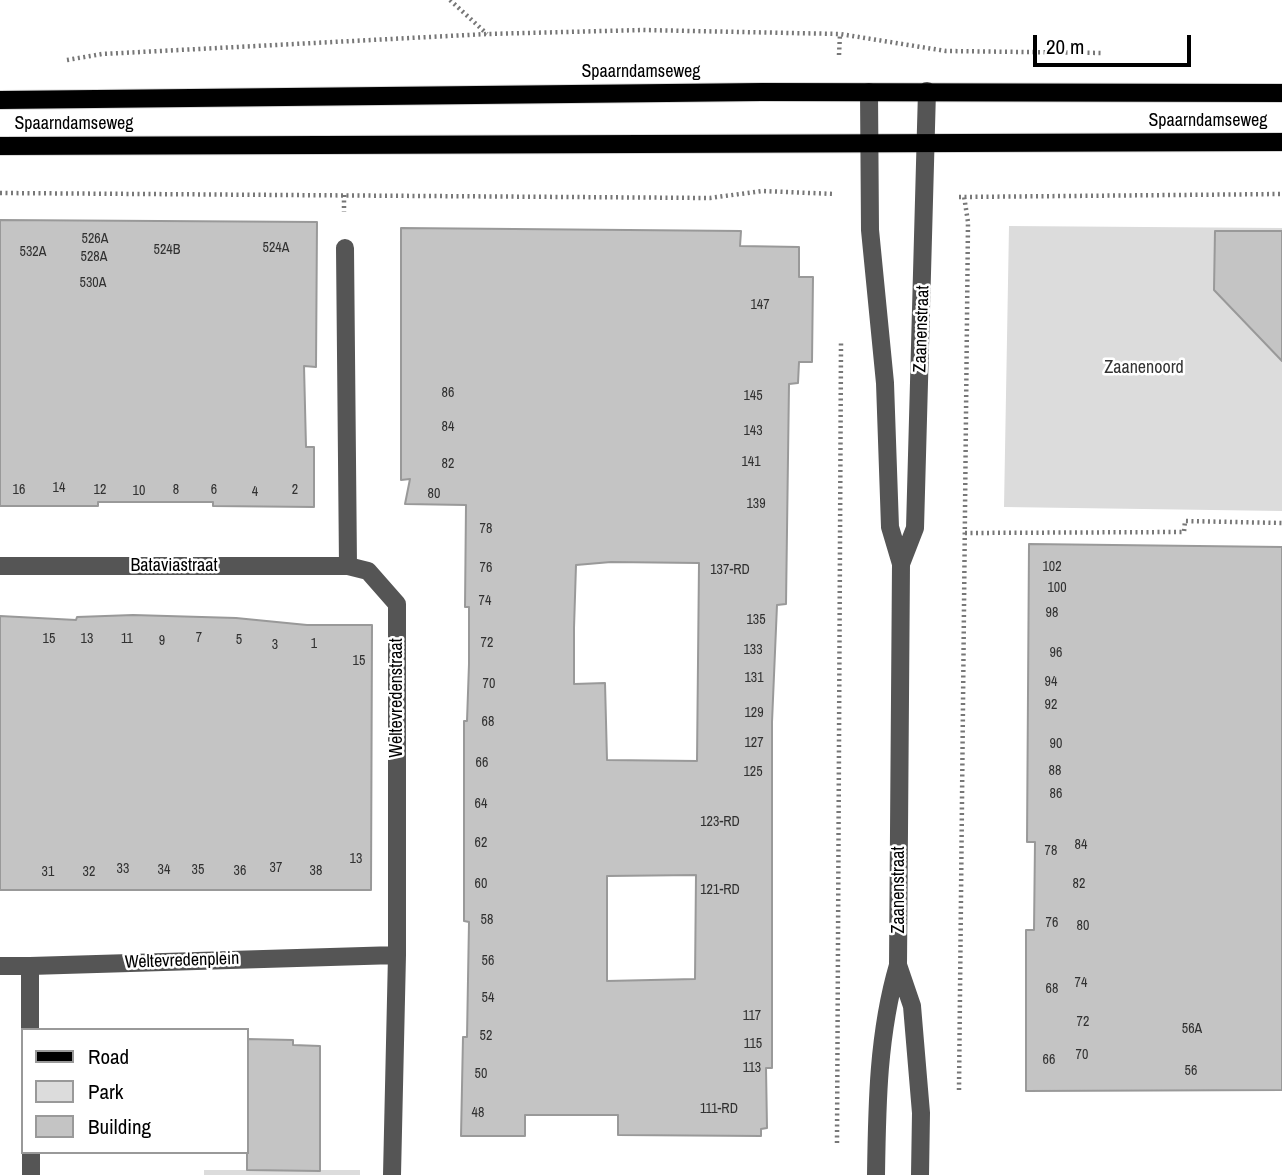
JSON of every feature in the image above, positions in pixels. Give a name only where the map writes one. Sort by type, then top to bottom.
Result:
[{"type":"main road","name":"Spaarndamseweg","points":[[0,100],[927,91],[1282,93]]},
{"type":"main road","name":"Spaarndamseweg","points":[[0,146],[836,141],[1282,142]]},
{"type":"street","name":"Zaanenstraat","points":[[901,564],[915,528],[927,91]]},
{"type":"street","name":"Zaanenstraat","points":[[869,92],[869,195],[873,273],[885,383],[890,527],[901,564],[898,965],[886,1006],[877,1111],[876,1175]]},
{"type":"street","points":[[345,248],[348,566]]},
{"type":"street","name":"Bataviastraat","points":[[0,566],[348,566]]},
{"type":"street","name":"Weltevredenstraat","points":[[348,566],[368,571],[397,604],[397,955],[392,1175]]},
{"type":"street","name":"Weltevredenplein","points":[[0,966],[397,955]]},
{"type":"street","name":"Zaanenstraat","points":[[898,965],[912,1006],[920,1113],[920,1175]]},
{"type":"street","points":[[30,966],[30,1028]]},
{"type":"street","points":[[31,1154],[31,1175]]},
{"type":"path","points":[[450,0],[487,34]]},
{"type":"path","points":[[64,61],[102,54],[487,34],[643,30],[840,34],[946,51],[1107,52]]},
{"type":"path","points":[[836,141],[836,207]]},
{"type":"path","points":[[0,193],[696,198],[762,191],[869,195]]},
{"type":"path","points":[[925,196],[1282,194]]},
{"type":"path","points":[[959,1091],[968,222],[965,197]]},
{"type":"path","points":[[836,1147],[841,340]]},
{"type":"path","points":[[965,533],[1184,532],[1185,521],[1282,523]]},
{"type":"green space","name":"Zaanenoord","points":[[1009,226],[1282,228],[1282,511],[1004,507]]},
{"type":"green space","points":[[204,1170],[360,1170],[360,1175],[204,1175]]},
{"type":"building","points":[[0,220],[317,222],[316,367],[304,366],[306,447],[314,447],[314,507],[213,506],[213,502],[98,502],[98,506],[0,506]]},
{"type":"building","points":[[401,228],[741,231],[740,246],[799,247],[799,277],[813,277],[812,362],[799,362],[798,383],[789,384],[786,604],[777,605],[772,722],[772,1068],[766,1068],[767,1128],[761,1129],[761,1136],[618,1135],[618,1115],[525,1115],[525,1136],[461,1136],[463,1037],[467,1037],[469,922],[464,921],[464,721],[467,721],[469,664],[469,607],[465,607],[466,505],[405,504],[410,479],[401,480]],"holes":[[[611,562],[699,563],[697,761],[607,760],[605,683],[574,684],[576,565]],[[696,875],[695,979],[607,981],[607,876]]]},
{"type":"building","points":[[1215,231],[1282,231],[1282,361],[1214,290]]},
{"type":"building","points":[[1029,544],[1282,547],[1282,1090],[1026,1091],[1026,930],[1034,930],[1035,842],[1027,842]]},
{"type":"building","points":[[133,615],[236,618],[307,625],[372,625],[371,890],[0,890],[0,616],[76,620],[77,617]]},
{"type":"building","points":[[248,1039],[293,1040],[293,1045],[320,1046],[320,1171],[247,1170]]}]
